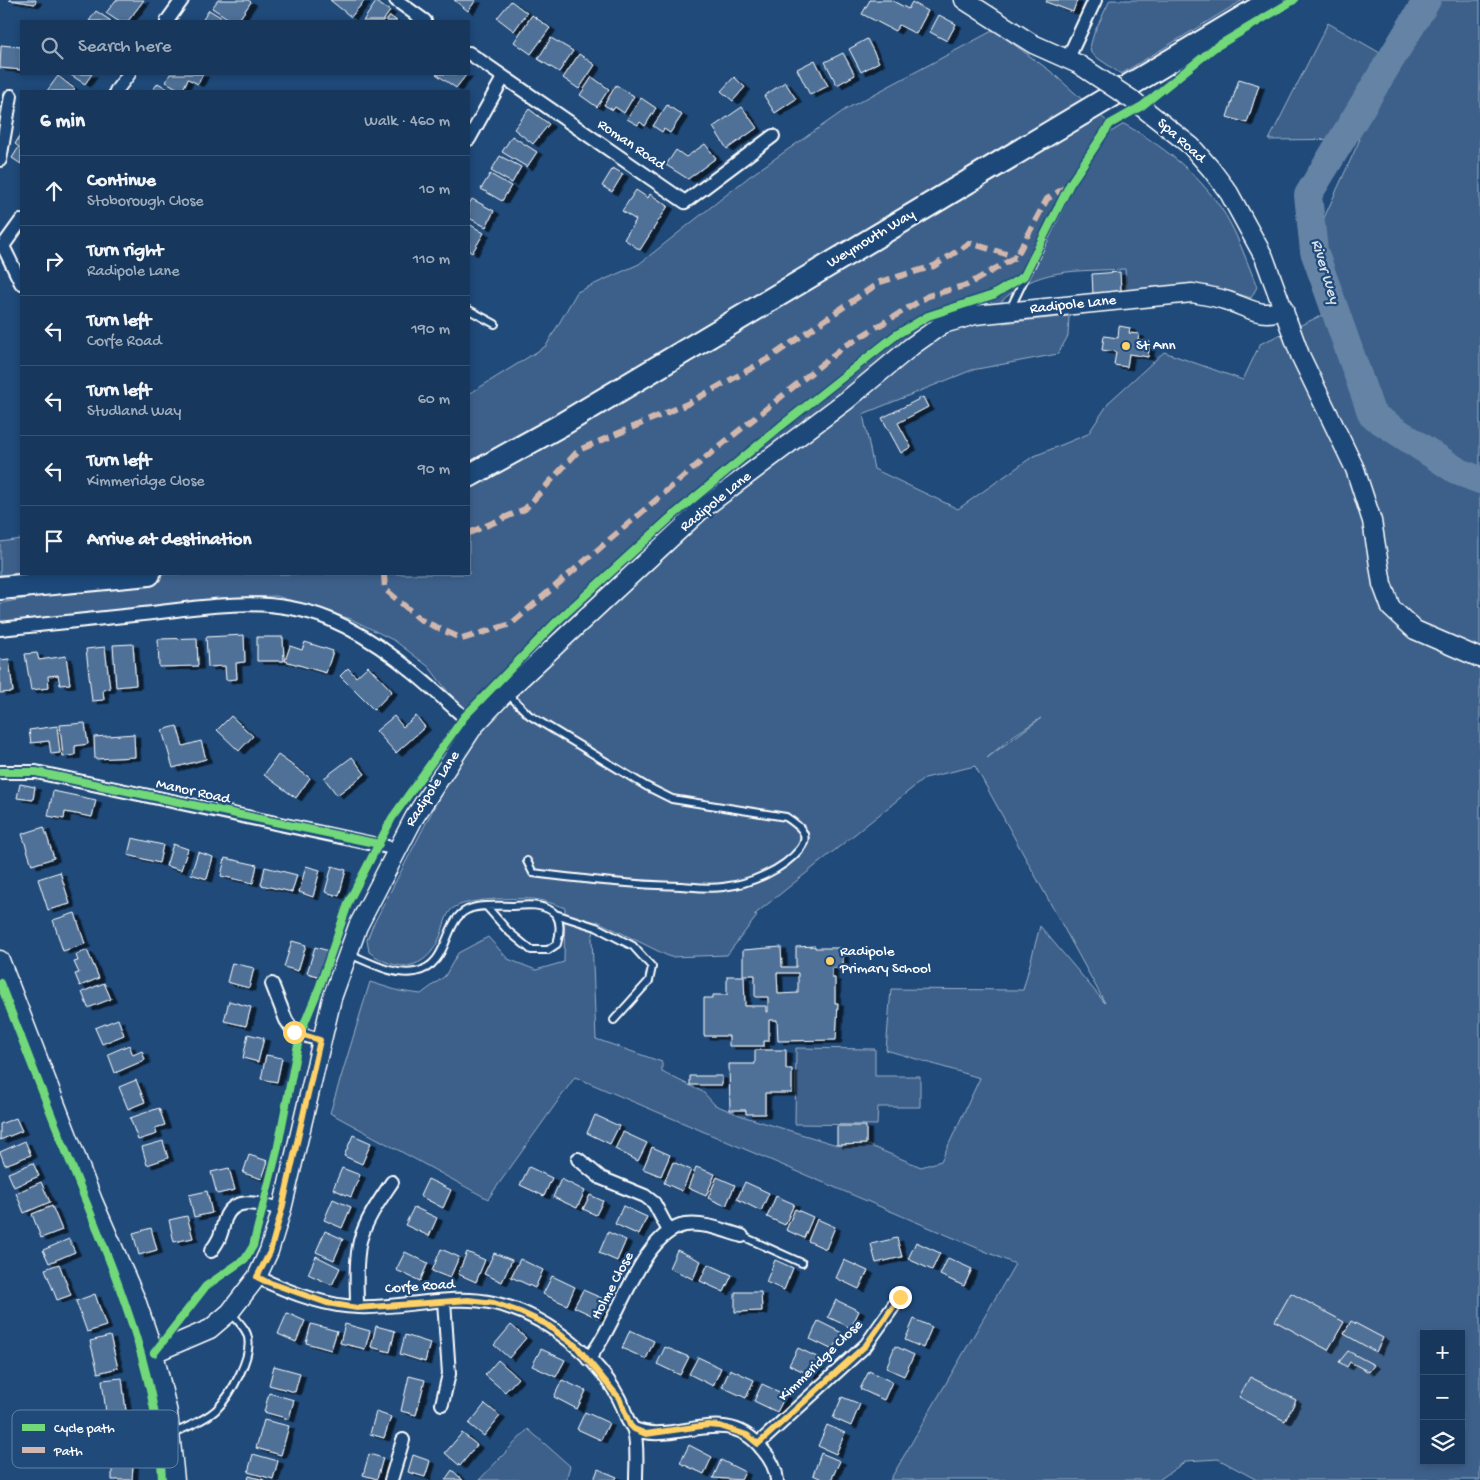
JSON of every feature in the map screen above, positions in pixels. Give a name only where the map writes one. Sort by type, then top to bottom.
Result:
[{"type":"highway","name":"Weymouth Way","points":[[470,475],[585,410],[1272,0]]},
{"type":"highway","points":[[0,588],[138,575]]},
{"type":"street","points":[[168,20],[182,0]]},
{"type":"street","points":[[396,0],[424,20]]},
{"type":"street","name":"Spa Road","points":[[964,0],[1032,44],[1073,61],[1134,101],[1191,146],[1212,169],[1228,192],[1264,257],[1284,309]]},
{"type":"street","points":[[1073,61],[1094,0]]},
{"type":"street","name":"Roman Road","points":[[470,54],[686,202],[773,136]]},
{"type":"street","points":[[117,90],[128,75]]},
{"type":"street","points":[[470,137],[503,78]]},
{"type":"street","points":[[0,160],[11,96]]},
{"type":"street","points":[[20,222],[2,246],[20,280]]},
{"type":"street","name":"Radipole Lane","points":[[154,1354],[210,1329],[230,1312],[257,1277],[270,1252],[282,1209],[320,1040],[332,998],[358,926],[397,849],[434,786],[474,726],[506,692],[702,510],[847,400],[912,346],[943,324],[974,315],[1192,293],[1219,298],[1259,314],[1274,314],[1284,309]]},
{"type":"street","points":[[1284,309],[1300,355],[1355,469],[1372,521],[1382,584],[1391,608],[1416,630],[1480,658]]},
{"type":"street","points":[[0,629],[227,604],[276,604],[329,619],[370,640],[407,665],[474,726]]},
{"type":"street","name":"Manor Road","points":[[0,772],[36,772],[397,849]]},
{"type":"street","points":[[0,960],[93,1201],[136,1300],[154,1354],[167,1410]]},
{"type":"street","points":[[272,984],[286,1020],[294,1032],[320,1040]]},
{"type":"street","points":[[578,1159],[602,1178],[645,1196],[654,1203],[668,1231],[686,1225],[717,1228],[742,1236]]},
{"type":"street","points":[[357,1308],[360,1240],[372,1213],[392,1182]]},
{"type":"street","points":[[211,1251],[221,1238],[226,1216],[237,1205],[254,1203],[282,1209]]},
{"type":"street","name":"Holme Close","points":[[588,1359],[608,1330],[640,1265],[668,1231]]},
{"type":"street","name":"Corfe Road","points":[[257,1277],[327,1303],[357,1308],[468,1300],[494,1303],[520,1312],[565,1337],[588,1359],[619,1398],[630,1425],[634,1429],[636,1480]]},
{"type":"street","name":"Kimmeridge Close","points":[[758,1444],[866,1345],[900,1297]]},
{"type":"street","points":[[442,1404],[449,1374],[444,1301]]},
{"type":"street","points":[[634,1429],[646,1434],[708,1425],[720,1426],[747,1435],[769,1456],[777,1480]]},
{"type":"street","points":[[393,1479],[403,1440]]},
{"type":"lane","points":[[1009,312],[1024,276],[1070,184]]},
{"type":"lane","points":[[470,311],[495,324]]},
{"type":"lane","points":[[506,692],[529,715],[664,795],[695,804],[748,809],[786,817],[800,826],[805,834],[805,842],[800,849],[769,872],[723,888],[653,885],[533,873],[527,861]]},
{"type":"lane","points":[[348,954],[384,968],[416,972],[435,961],[459,915],[467,909],[534,905],[546,907],[555,914],[596,927],[633,946],[652,967],[649,981],[614,1020]]},
{"type":"lane","points":[[488,907],[521,943],[531,950],[539,952],[548,950],[557,944],[559,923],[555,914]]},
{"type":"lane","points":[[742,1236],[802,1263]]},
{"type":"lane","points":[[178,1430],[215,1410],[228,1394],[240,1374],[248,1344],[247,1334],[230,1312]]},
{"type":"shaded area","points":[[1110,0],[1243,0],[1121,74],[1091,53],[1090,47],[1094,33]]},
{"type":"shaded area","points":[[1417,0],[1480,0],[1480,1480],[1257,1480],[1218,1459],[1186,1461],[1159,1480],[890,1480],[1015,1264],[575,1077],[488,1199],[330,1113],[370,982],[399,991],[421,994],[445,976],[458,953],[488,937],[508,959],[536,970],[564,962],[565,908],[532,899],[502,899],[459,905],[450,911],[446,918],[434,949],[427,957],[409,966],[390,963],[379,959],[369,952],[367,940],[372,927],[454,769],[479,729],[512,701],[474,726],[429,667],[395,641],[351,619],[276,596],[222,598],[0,626],[0,603],[63,592],[60,575],[470,575],[470,393],[546,346],[577,292],[639,264],[750,176],[846,109],[994,30],[1049,70],[1110,124],[1106,135],[1124,124],[1157,145],[1188,170],[1215,199],[1226,216],[1238,239],[1257,287],[1251,298],[1235,293],[1204,288],[1174,288],[1126,292],[1125,269],[1057,273],[1027,283],[1013,292],[999,304],[1003,323],[1069,316],[1068,336],[1058,354],[972,370],[863,414],[874,469],[958,509],[1032,457],[1088,434],[1110,401],[1164,352],[1243,380],[1260,344],[1346,304],[1318,231],[1360,139],[1269,140],[1328,23],[1382,54]],"holes":[[[1041,718],[987,758],[1013,736]],[[975,766],[1105,1003],[1040,926],[1023,990],[891,989],[886,1050],[980,1078],[941,1161],[921,1167],[866,1144],[837,1145],[745,1117],[715,1105],[703,1092],[662,1072],[662,1062],[596,1039],[592,938],[597,921],[670,957],[727,955],[757,916],[754,915],[925,778]]]},
{"type":"shaded area","points":[[20,539],[20,573],[0,575],[0,542]]},
{"type":"shaded area","points":[[796,1048],[875,1049],[875,1076],[920,1076],[920,1107],[878,1107],[877,1125],[795,1124]]},
{"type":"shaded area","points":[[528,1429],[570,1466],[566,1480],[479,1480]]},
{"type":"building","points":[[9,0],[36,0],[35,4]]},
{"type":"building","points":[[116,0],[144,0],[129,20],[116,20],[106,13]]},
{"type":"building","points":[[218,0],[248,0],[251,2],[239,20],[230,20],[212,8]]},
{"type":"building","points":[[330,0],[365,0],[351,17]]},
{"type":"building","points":[[454,0],[476,0],[468,11]]},
{"type":"building","points":[[870,0],[891,0],[908,9],[912,2],[928,11],[916,34],[899,25],[895,31],[862,14]]},
{"type":"building","points":[[1047,0],[1077,0],[1073,12],[1046,2]]},
{"type":"building","points":[[511,1],[527,13],[514,31],[497,18]]},
{"type":"building","points":[[376,2],[390,11],[384,20],[364,20]]},
{"type":"building","points":[[209,10],[225,20],[203,20]]},
{"type":"building","points":[[96,11],[110,20],[90,20]]},
{"type":"building","points":[[532,15],[550,28],[531,54],[514,42]]},
{"type":"building","points":[[939,15],[956,24],[947,41],[930,32]]},
{"type":"building","points":[[390,16],[396,20],[387,20]]},
{"type":"building","points":[[551,38],[573,51],[559,72],[538,59]]},
{"type":"building","points":[[867,39],[879,62],[861,72],[849,49]]},
{"type":"building","points":[[1,45],[20,47],[20,70],[0,68]]},
{"type":"building","points":[[843,53],[855,75],[837,85],[825,62]]},
{"type":"building","points":[[579,54],[595,65],[579,89],[563,78]]},
{"type":"building","points":[[815,60],[828,86],[810,95],[797,69]]},
{"type":"building","points":[[71,75],[91,75],[85,84]]},
{"type":"building","points":[[170,75],[202,75],[198,84],[188,79],[182,90],[166,82]]},
{"type":"building","points":[[437,75],[466,75],[456,88]]},
{"type":"building","points":[[58,76],[75,89],[74,90],[48,90]]},
{"type":"building","points":[[592,77],[609,89],[597,107],[580,95]]},
{"type":"building","points":[[734,77],[745,87],[733,101],[721,91]]},
{"type":"building","points":[[1239,79],[1259,85],[1247,123],[1227,117]]},
{"type":"building","points":[[785,82],[796,99],[775,113],[764,96]]},
{"type":"building","points":[[158,83],[169,90],[153,90]]},
{"type":"building","points":[[616,85],[634,96],[624,113],[615,107],[613,110],[604,105]]},
{"type":"building","points":[[641,98],[656,108],[645,126],[640,122],[638,125],[627,119]]},
{"type":"building","points":[[667,105],[682,115],[670,133],[664,129],[662,132],[653,126]]},
{"type":"building","points":[[742,107],[757,128],[727,149],[713,127]]},
{"type":"building","points":[[529,109],[549,124],[533,144],[514,129]]},
{"type":"building","points":[[20,136],[20,163],[12,158],[19,147],[15,144]]},
{"type":"building","points":[[512,136],[537,152],[527,167],[502,152]]},
{"type":"building","points":[[705,144],[716,158],[688,179],[666,165],[676,150],[686,157]]},
{"type":"building","points":[[500,156],[521,167],[512,183],[491,171]]},
{"type":"building","points":[[613,168],[623,174],[612,192],[602,186]]},
{"type":"building","points":[[490,174],[511,186],[502,201],[481,189]]},
{"type":"building","points":[[636,190],[648,198],[650,194],[668,206],[640,250],[624,239],[636,220],[622,211]]},
{"type":"building","points":[[472,199],[494,211],[486,227],[470,219],[470,202]]},
{"type":"building","points":[[470,225],[484,233],[472,253],[470,252]]},
{"type":"building","points":[[1120,272],[1121,291],[1093,294],[1092,274]]},
{"type":"building","name":"St Ann","points":[[1119,326],[1130,328],[1129,333],[1139,334],[1138,340],[1150,342],[1148,357],[1129,354],[1127,367],[1114,365],[1116,352],[1102,350],[1104,336],[1118,338]]},
{"type":"building","points":[[923,397],[928,407],[898,423],[911,447],[901,453],[882,418]]},
{"type":"building","points":[[244,635],[245,662],[236,663],[237,679],[226,680],[225,666],[208,667],[206,637]]},
{"type":"building","points":[[257,637],[283,637],[284,661],[257,661]]},
{"type":"building","points":[[197,638],[198,666],[159,667],[158,639]]},
{"type":"building","points":[[305,642],[333,651],[326,673],[285,661],[290,646],[302,650]]},
{"type":"building","points":[[133,644],[136,685],[116,687],[113,645]]},
{"type":"building","points":[[105,647],[110,689],[103,690],[104,700],[92,701],[86,649]]},
{"type":"building","points":[[37,653],[39,660],[66,656],[70,684],[60,685],[58,675],[48,676],[49,688],[31,690],[25,654]]},
{"type":"building","points":[[9,659],[13,692],[0,693],[0,660]]},
{"type":"building","points":[[368,666],[392,691],[374,710],[340,676],[348,668],[356,677]]},
{"type":"building","points":[[231,716],[253,736],[239,751],[217,730]]},
{"type":"building","points":[[394,716],[403,727],[416,716],[425,727],[396,753],[376,731]]},
{"type":"building","points":[[85,723],[88,744],[75,746],[75,755],[63,757],[60,725]]},
{"type":"building","points":[[57,726],[60,753],[51,754],[49,741],[31,743],[29,730]]},
{"type":"building","points":[[177,726],[183,746],[201,741],[206,759],[173,768],[162,730]]},
{"type":"building","points":[[134,734],[135,757],[95,759],[94,737]]},
{"type":"building","points":[[278,755],[310,778],[296,798],[264,775]]},
{"type":"building","points":[[352,757],[365,774],[337,795],[324,778]]},
{"type":"building","points":[[20,784],[35,787],[33,800],[17,798]]},
{"type":"building","points":[[53,791],[96,800],[92,817],[65,812],[64,819],[48,816]]},
{"type":"building","points":[[44,827],[54,858],[32,865],[22,834]]},
{"type":"building","points":[[132,838],[163,845],[159,863],[128,855]]},
{"type":"building","points":[[173,844],[188,849],[181,870],[166,866]]},
{"type":"building","points":[[198,852],[213,857],[207,879],[191,874]]},
{"type":"building","points":[[225,858],[257,865],[253,883],[221,876]]},
{"type":"building","points":[[306,866],[320,870],[313,897],[299,892]]},
{"type":"building","points":[[332,866],[346,870],[339,896],[325,892]]},
{"type":"building","points":[[265,867],[297,875],[292,892],[261,885]]},
{"type":"building","points":[[60,872],[70,904],[48,910],[38,879]]},
{"type":"building","points":[[75,913],[85,944],[63,951],[53,920]]},
{"type":"building","points":[[292,941],[306,945],[298,971],[284,967]]},
{"type":"building","points":[[315,947],[329,951],[321,977],[307,973]]},
{"type":"building","points":[[781,947],[782,967],[796,967],[796,947],[843,948],[843,968],[832,968],[832,978],[835,978],[835,1003],[838,1003],[836,1040],[778,1041],[777,1020],[769,1020],[769,1041],[764,1041],[764,1046],[729,1046],[729,1036],[704,1036],[704,998],[713,998],[713,995],[727,995],[727,976],[744,976],[745,1006],[766,1006],[766,1012],[768,1012],[768,997],[755,997],[755,975],[743,975],[743,950]],"holes":[[[777,973],[798,973],[798,993],[778,994]]]},
{"type":"building","points":[[87,950],[99,978],[80,986],[75,974],[79,973],[74,962],[78,961],[76,955]]},
{"type":"building","points":[[232,963],[254,968],[249,988],[227,982]]},
{"type":"building","points":[[104,983],[111,999],[88,1008],[82,992]]},
{"type":"building","points":[[229,1001],[251,1007],[246,1026],[224,1021]]},
{"type":"building","points":[[118,1019],[124,1035],[102,1044],[95,1028]]},
{"type":"building","points":[[248,1034],[264,1038],[258,1062],[243,1058]]},
{"type":"building","points":[[129,1045],[133,1055],[142,1051],[145,1060],[115,1073],[108,1054]]},
{"type":"building","points":[[755,1050],[786,1050],[786,1069],[792,1069],[792,1093],[765,1093],[765,1114],[746,1114],[746,1110],[730,1110],[729,1064],[755,1064]]},
{"type":"building","points":[[266,1055],[282,1058],[277,1082],[261,1079]]},
{"type":"building","points":[[690,1076],[722,1076],[722,1085],[690,1085]]},
{"type":"building","points":[[136,1080],[145,1102],[128,1109],[119,1087]]},
{"type":"building","points":[[159,1108],[165,1125],[155,1128],[157,1134],[138,1140],[130,1118]]},
{"type":"building","points":[[595,1115],[619,1126],[610,1144],[587,1133]]},
{"type":"building","points":[[16,1118],[22,1131],[0,1140],[0,1124]]},
{"type":"building","points":[[837,1126],[866,1126],[866,1144],[837,1145]]},
{"type":"building","points":[[623,1132],[647,1143],[638,1161],[615,1149]]},
{"type":"building","points":[[353,1135],[371,1143],[362,1164],[344,1156]]},
{"type":"building","points":[[25,1141],[31,1155],[5,1165],[0,1152]]},
{"type":"building","points":[[163,1141],[168,1158],[147,1165],[142,1147]]},
{"type":"building","points":[[652,1147],[670,1155],[661,1176],[643,1169]]},
{"type":"building","points":[[249,1155],[268,1161],[262,1179],[243,1173]]},
{"type":"building","points":[[673,1162],[691,1170],[682,1191],[664,1183]]},
{"type":"building","points":[[33,1163],[39,1176],[14,1187],[8,1173]]},
{"type":"building","points":[[529,1167],[552,1178],[544,1196],[520,1185]]},
{"type":"building","points":[[696,1167],[715,1174],[706,1196],[688,1188]]},
{"type":"building","points":[[229,1168],[235,1190],[217,1194],[211,1172]]},
{"type":"building","points":[[342,1168],[360,1175],[351,1197],[333,1189]]},
{"type":"building","points":[[717,1177],[735,1185],[726,1206],[708,1198]]},
{"type":"building","points":[[428,1179],[451,1190],[443,1208],[420,1196]]},
{"type":"building","points":[[561,1179],[585,1191],[577,1208],[553,1197]]},
{"type":"building","points":[[41,1182],[50,1202],[24,1213],[16,1193]]},
{"type":"building","points":[[745,1182],[769,1193],[761,1211],[737,1199]]},
{"type":"building","points":[[207,1191],[212,1213],[194,1217],[189,1195]]},
{"type":"building","points":[[590,1195],[603,1201],[596,1215],[583,1209]]},
{"type":"building","points":[[776,1196],[794,1204],[785,1225],[767,1217]]},
{"type":"building","points":[[333,1199],[351,1207],[342,1228],[324,1220]]},
{"type":"building","points":[[52,1206],[62,1230],[41,1238],[32,1214]]},
{"type":"building","points":[[623,1206],[647,1217],[639,1235],[615,1224]]},
{"type":"building","points":[[414,1207],[437,1218],[429,1236],[405,1225]]},
{"type":"building","points":[[795,1209],[813,1217],[804,1238],[786,1230]]},
{"type":"building","points":[[187,1216],[193,1238],[174,1242],[169,1220]]},
{"type":"building","points":[[817,1219],[835,1227],[826,1249],[808,1241]]},
{"type":"building","points":[[151,1228],[157,1250],[139,1255],[133,1233]]},
{"type":"building","points":[[325,1231],[343,1239],[334,1260],[316,1252]]},
{"type":"building","points":[[608,1232],[626,1240],[617,1261],[599,1253]]},
{"type":"building","points":[[897,1238],[902,1257],[876,1263],[871,1244]]},
{"type":"building","points":[[69,1239],[75,1252],[49,1263],[43,1250]]},
{"type":"building","points":[[916,1242],[940,1253],[932,1270],[908,1259]]},
{"type":"building","points":[[441,1249],[459,1257],[450,1278],[432,1271]]},
{"type":"building","points":[[677,1250],[701,1261],[693,1279],[669,1268]]},
{"type":"building","points":[[405,1252],[428,1263],[420,1281],[396,1270]]},
{"type":"building","points":[[467,1252],[485,1260],[476,1282],[458,1274]]},
{"type":"building","points":[[494,1253],[512,1260],[502,1282],[484,1274]]},
{"type":"building","points":[[316,1256],[340,1268],[332,1285],[308,1274]]},
{"type":"building","points":[[948,1258],[972,1269],[964,1286],[940,1275]]},
{"type":"building","points":[[520,1259],[543,1270],[535,1288],[511,1277]]},
{"type":"building","points":[[775,1260],[793,1268],[784,1290],[766,1282]]},
{"type":"building","points":[[844,1260],[868,1271],[859,1289],[836,1278]]},
{"type":"building","points":[[59,1264],[71,1295],[57,1300],[45,1269]]},
{"type":"building","points":[[708,1264],[732,1275],[724,1292],[700,1281]]},
{"type":"building","points":[[552,1276],[575,1287],[567,1305],[543,1294]]},
{"type":"building","points":[[583,1290],[606,1300],[598,1318],[574,1307]]},
{"type":"building","points":[[735,1292],[761,1292],[762,1311],[735,1312]]},
{"type":"building","points":[[1291,1293],[1344,1322],[1328,1350],[1275,1321]]},
{"type":"building","points":[[95,1294],[106,1326],[87,1332],[76,1301]]},
{"type":"building","points":[[836,1300],[859,1311],[851,1328],[828,1317]]},
{"type":"building","points":[[287,1313],[305,1321],[296,1342],[278,1334]]},
{"type":"building","points":[[914,1319],[932,1327],[923,1348],[905,1340]]},
{"type":"building","points":[[818,1321],[842,1333],[833,1350],[810,1339]]},
{"type":"building","points":[[1351,1321],[1383,1338],[1376,1352],[1344,1334]]},
{"type":"building","points":[[311,1324],[337,1331],[331,1350],[306,1343]]},
{"type":"building","points":[[345,1324],[370,1331],[365,1349],[340,1343]]},
{"type":"building","points":[[511,1325],[526,1338],[509,1358],[494,1345]]},
{"type":"building","points":[[376,1326],[395,1331],[390,1352],[371,1347]]},
{"type":"building","points":[[630,1330],[654,1341],[646,1359],[622,1348]]},
{"type":"building","points":[[405,1335],[430,1343],[425,1362],[400,1354]]},
{"type":"building","points":[[110,1336],[118,1368],[98,1373],[90,1341]]},
{"type":"building","points":[[895,1346],[914,1355],[904,1376],[886,1368]]},
{"type":"building","points":[[665,1347],[689,1357],[680,1375],[657,1364]]},
{"type":"building","points":[[798,1348],[821,1359],[813,1376],[789,1365]]},
{"type":"building","points":[[541,1349],[565,1360],[556,1377],[532,1366]]},
{"type":"building","points":[[1348,1351],[1374,1365],[1369,1372],[1350,1362],[1347,1367],[1339,1362]]},
{"type":"building","points":[[698,1357],[721,1368],[713,1386],[689,1374]]},
{"type":"building","points":[[498,1360],[518,1378],[505,1392],[485,1375]]},
{"type":"building","points":[[274,1366],[300,1373],[295,1392],[269,1385]]},
{"type":"building","points":[[730,1369],[754,1380],[746,1398],[722,1387]]},
{"type":"building","points":[[869,1371],[892,1382],[884,1400],[860,1389]]},
{"type":"building","points":[[409,1376],[425,1380],[416,1415],[401,1411]]},
{"type":"building","points":[[1250,1377],[1296,1400],[1285,1421],[1239,1397]]},
{"type":"building","points":[[122,1378],[126,1410],[106,1410],[102,1380]]},
{"type":"building","points":[[562,1380],[586,1391],[577,1409],[554,1397]]},
{"type":"building","points":[[762,1384],[786,1395],[777,1412],[754,1401]]},
{"type":"building","points":[[269,1393],[294,1400],[289,1419],[264,1412]]},
{"type":"building","points":[[842,1397],[860,1404],[851,1426],[833,1418]]},
{"type":"building","points":[[485,1404],[500,1416],[484,1436],[469,1424]]},
{"type":"building","points":[[376,1412],[391,1417],[384,1438],[370,1434]]},
{"type":"building","points":[[585,1412],[609,1423],[601,1440],[577,1429]]},
{"type":"building","points":[[264,1420],[289,1426],[281,1455],[256,1448]]},
{"type":"building","points":[[827,1425],[845,1433],[836,1454],[818,1446]]},
{"type":"building","points":[[462,1433],[477,1445],[460,1466],[445,1453]]},
{"type":"building","points":[[689,1445],[712,1457],[704,1474],[680,1463]]},
{"type":"building","points":[[821,1453],[840,1461],[831,1480],[824,1480],[813,1475]]},
{"type":"building","points":[[253,1454],[278,1461],[273,1479],[248,1472]]},
{"type":"building","points":[[369,1454],[383,1458],[377,1479],[363,1475]]},
{"type":"building","points":[[413,1455],[430,1461],[425,1477],[408,1472]]},
{"type":"building","points":[[721,1460],[745,1472],[741,1480],[713,1478]]},
{"type":"building","points":[[112,1468],[133,1468],[132,1480],[112,1480]]},
{"type":"building","points":[[598,1469],[617,1477],[615,1480],[594,1480]]},
{"type":"building","points":[[452,1470],[463,1480],[445,1480]]},
{"type":"building","points":[[249,1476],[264,1480],[248,1480]]},
{"type":"waterway","name":"River Wey","points":[[1427,0],[1308,195],[1314,251],[1372,415],[1459,472],[1480,480]]},
{"type":"marked path","points":[[384,575],[385,589],[421,620],[462,639],[511,624],[711,453],[842,348],[928,296],[967,285],[1016,257],[1047,199],[1066,187]]},
{"type":"marked path","points":[[470,533],[525,509],[579,450],[687,404],[768,359],[880,282],[934,266],[970,243],[1016,257]]},
{"type":"cycle path","points":[[154,1353],[206,1286],[245,1259],[253,1246],[277,1151],[300,1034],[319,988],[349,901],[392,818],[464,717],[554,624],[670,518],[781,426],[896,335],[928,316],[993,295],[1024,276],[1070,184],[1110,124],[1142,106],[1214,48],[1294,0]]},
{"type":"cycle path","points":[[0,772],[36,772],[379,844]]},
{"type":"cycle path","points":[[0,983],[118,1283],[143,1360],[154,1410]]},
{"type":"cycle path","points":[[161,1468],[162,1480]]},
{"type":"place","name":"St Ann","points":[[1126,346]]},
{"type":"place","name":"Radipole Primary School","points":[[830,961]]},
{"type":"route","points":[[294,1032],[320,1040],[282,1209],[270,1252],[257,1277],[265,1281],[297,1294],[327,1303],[357,1308],[468,1300],[494,1303],[546,1324],[577,1347],[607,1380],[619,1398],[627,1419],[634,1429],[646,1434],[708,1425],[720,1426],[747,1435],[758,1444],[866,1345],[900,1297]]}]
